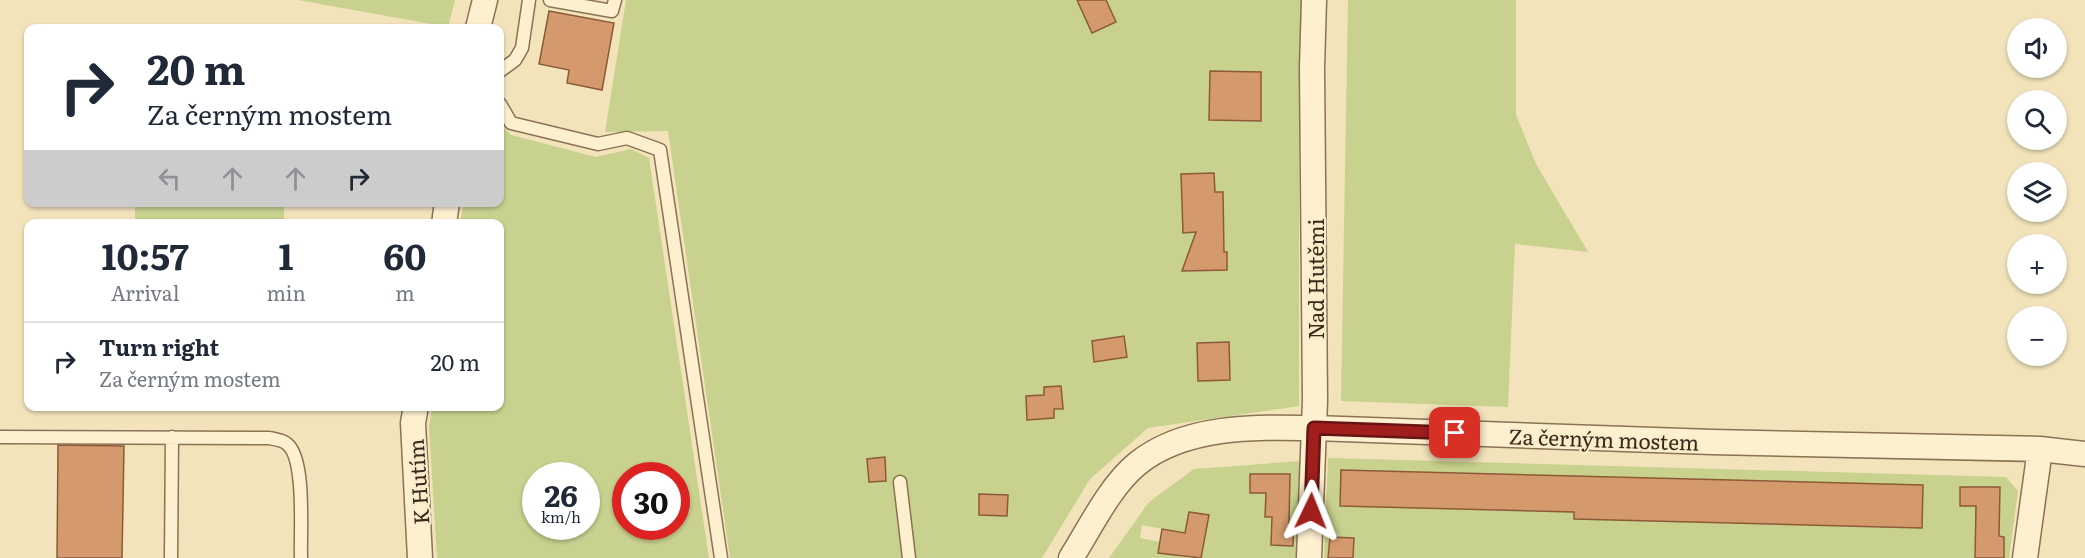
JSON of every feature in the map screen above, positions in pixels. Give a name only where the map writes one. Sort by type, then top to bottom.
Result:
[{"type":"street","points":[[479,24],[484,0]]},
{"type":"street","name":"Nad Hutěmi","points":[[1309,558],[1314,428],[1312,68],[1314,0]]},
{"type":"street","name":"K Hutím","points":[[415,411],[413,423],[420,558]]},
{"type":"street","name":"Za černým mostem","points":[[1071,558],[1112,491],[1136,464],[1159,449],[1190,436],[1280,427],[1700,441],[2040,449],[2085,454]]},
{"type":"street","points":[[2025,558],[2040,449]]},
{"type":"lane","points":[[504,68],[515,60],[522,48],[529,0]]},
{"type":"lane","points":[[550,0],[612,11],[615,0]]},
{"type":"lane","points":[[504,111],[511,123],[598,144],[627,138],[660,150],[721,558]]},
{"type":"lane","points":[[0,437],[269,438],[286,443],[296,456],[300,473],[301,558]]},
{"type":"lane","points":[[171,558],[172,437]]},
{"type":"lane","points":[[900,482],[909,558]]},
{"type":"green space","points":[[298,0],[455,0],[449,24],[431,24]]},
{"type":"green space","points":[[626,0],[1304,0],[1299,142],[1299,406],[1148,428],[1090,479],[1042,558],[730,558],[668,131],[605,132]]},
{"type":"green space","points":[[1348,0],[1516,0],[1516,115],[1536,164],[1588,252],[1515,244],[1508,407],[1341,401]]},
{"type":"green space","points":[[504,128],[511,135],[596,157],[631,149],[649,158],[709,558],[437,558],[429,426],[431,411],[504,411],[504,219],[461,219],[463,207],[504,207]]},
{"type":"green space","points":[[135,207],[284,207],[284,219],[135,219]]},
{"type":"green space","points":[[1328,459],[2006,477],[2018,491],[2009,558],[2004,558],[2004,537],[1997,536],[2000,487],[1960,487],[1960,505],[1976,506],[1975,558],[1353,558],[1354,538],[1330,537],[1328,558],[1324,558]],"holes":[[[1341,470],[1364,471],[1363,507],[1340,506]],[[1389,471],[1458,473],[1457,509],[1433,509],[1411,499],[1411,508],[1388,507]],[[1482,474],[1551,475],[1550,512],[1527,511],[1526,502],[1505,502],[1504,511],[1480,510]],[[1575,476],[1644,478],[1642,521],[1620,521],[1598,507],[1597,520],[1574,519]],[[1668,479],[1737,480],[1736,524],[1713,523],[1713,510],[1690,510],[1690,522],[1667,522]],[[1761,481],[1830,483],[1829,526],[1806,525],[1784,512],[1783,525],[1760,524]],[[1854,483],[1923,485],[1922,528],[1899,528],[1877,514],[1876,527],[1853,526]]]},
{"type":"green space","points":[[1301,461],[1297,558],[1201,558],[1209,515],[1189,512],[1185,533],[1142,525],[1140,538],[1160,542],[1158,553],[1189,558],[1109,558],[1149,502],[1194,469]],"holes":[[[1250,474],[1290,474],[1287,523],[1294,524],[1293,546],[1271,545],[1271,523],[1274,517],[1265,516],[1266,493],[1250,492]]]},
{"type":"building","points":[[1077,0],[1106,0],[1116,22],[1092,33]]},
{"type":"building","points":[[549,11],[614,23],[602,90],[567,83],[569,70],[539,64]]},
{"type":"building","points":[[1210,71],[1261,72],[1261,121],[1209,120]]},
{"type":"building","points":[[1214,173],[1215,192],[1223,192],[1224,252],[1227,252],[1227,270],[1182,271],[1196,232],[1183,233],[1181,174]]},
{"type":"building","points":[[1124,336],[1127,357],[1094,362],[1092,341]]},
{"type":"building","points":[[1229,342],[1230,380],[1198,381],[1197,343]]},
{"type":"building","points":[[1061,386],[1063,409],[1054,409],[1054,418],[1027,420],[1026,396],[1044,395],[1044,387]]},
{"type":"building","points":[[58,445],[124,446],[122,558],[57,558]]},
{"type":"building","points":[[885,457],[886,481],[869,482],[867,459]]},
{"type":"building","points":[[1341,470],[1923,485],[1922,528],[1574,519],[1574,512],[1340,506]]},
{"type":"building","points":[[1250,474],[1290,474],[1289,523],[1294,523],[1293,546],[1271,545],[1272,517],[1265,517],[1266,493],[1250,493]]},
{"type":"building","points":[[1960,487],[2000,487],[1999,536],[2004,537],[2004,558],[1975,558],[1976,506],[1960,506]]},
{"type":"building","points":[[979,494],[1008,495],[1007,516],[979,515]]},
{"type":"building","points":[[1189,512],[1209,515],[1201,558],[1158,553],[1162,529],[1185,533]]},
{"type":"building","points":[[1330,537],[1354,538],[1353,558],[1328,558]]},
{"type":"route","points":[[1311,511],[1314,428],[1455,433]]}]
